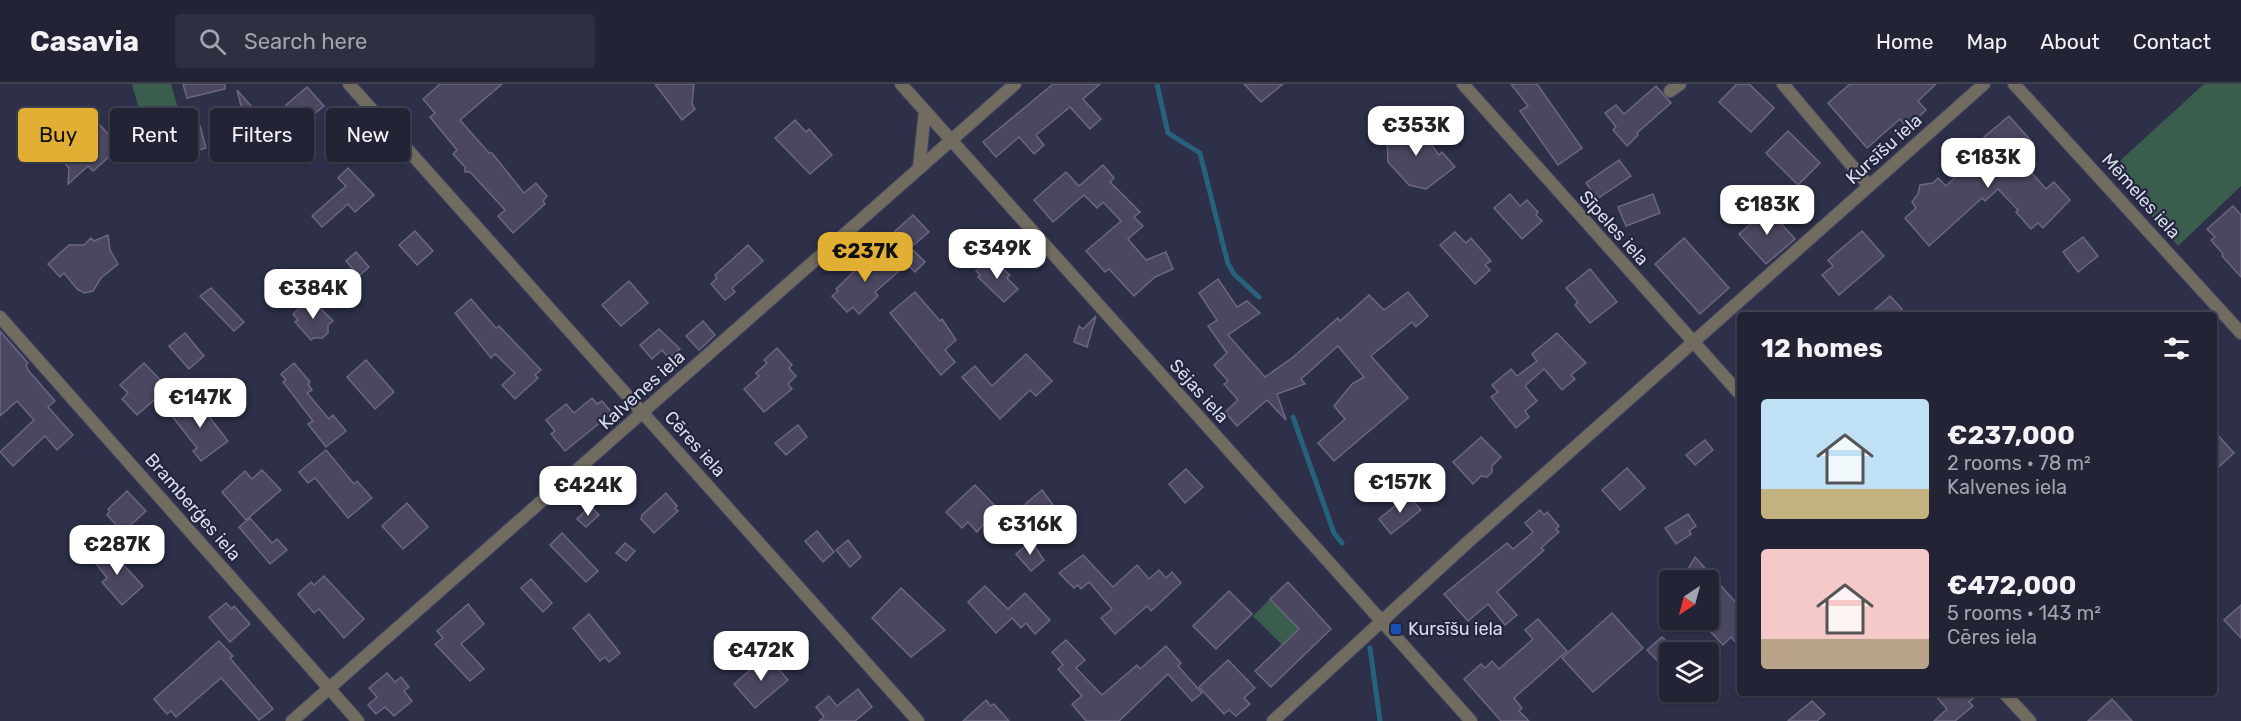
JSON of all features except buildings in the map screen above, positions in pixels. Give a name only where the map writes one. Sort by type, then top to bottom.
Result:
[{"type":"street","name":"Cēres iela","points":[[349,84],[918,721]]},
{"type":"street","name":"Sējas iela","points":[[901,84],[1471,721]]},
{"type":"street","name":"Kalvenes iela","points":[[292,721],[644,414],[1015,84]]},
{"type":"street","name":"Sīpeles iela","points":[[1463,84],[1737,391]]},
{"type":"street","points":[[1783,84],[1869,186]]},
{"type":"street","name":"Kursīšu iela","points":[[1273,721],[1984,84]]},
{"type":"street","name":"Mēmeles iela","points":[[2014,84],[2241,333]]},
{"type":"street","points":[[919,168],[925,111]]},
{"type":"street","name":"Bramberģes iela","points":[[0,317],[358,721]]},
{"type":"street","points":[[2007,696],[2030,721]]},
{"type":"green space","points":[[132,84],[171,84],[178,108],[139,108]]},
{"type":"green space","points":[[2204,84],[2241,84],[2241,186],[2178,246],[2111,169]]},
{"type":"green space","points":[[1270,599],[1299,629],[1282,645],[1253,616]]},
{"type":"waterway","points":[[1157,84],[1168,133],[1200,153],[1228,264],[1234,274],[1259,297]]},
{"type":"waterway","points":[[1293,417],[1334,533],[1342,543]]},
{"type":"waterway","points":[[1370,648],[1380,721]]},
{"type":"place","name":"Kursīšu iela","points":[[1396,629]]}]
